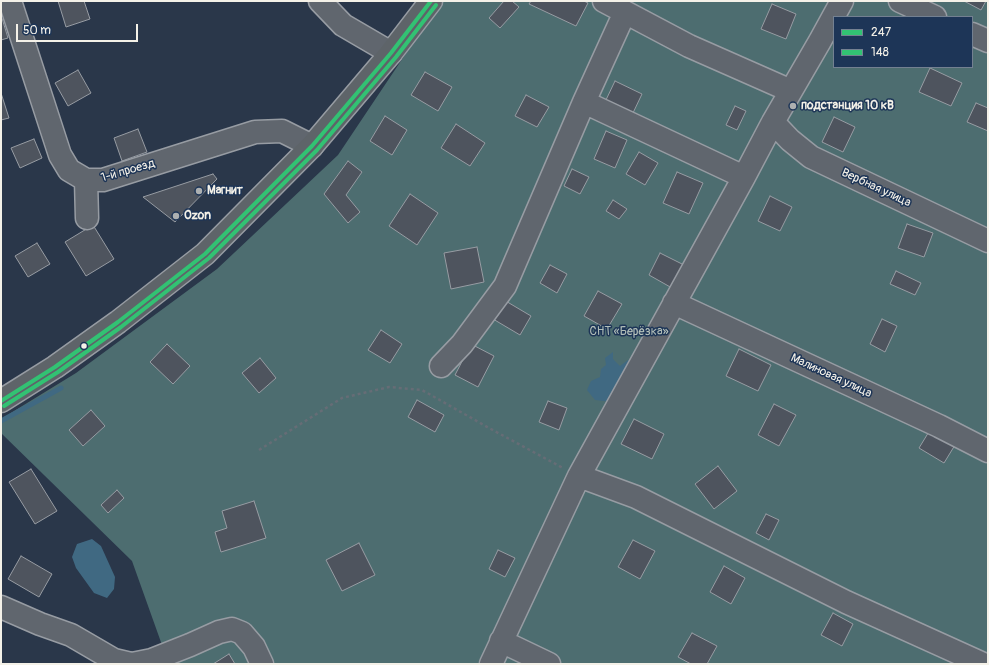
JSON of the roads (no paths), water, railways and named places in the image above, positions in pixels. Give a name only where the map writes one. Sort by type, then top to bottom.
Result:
[{"type":"main road","points":[[1,401],[55,367],[118,322],[205,254],[312,146],[391,53],[431,1]]},
{"type":"street","name":"1-й проезд","points":[[10,1],[60,155],[70,170],[86,180],[103,180],[255,132],[282,131],[312,146]]},
{"type":"street","points":[[320,1],[342,25],[391,53]]},
{"type":"street","points":[[604,1],[689,46],[791,91]]},
{"type":"street","points":[[834,16],[842,1]]},
{"type":"street","points":[[900,1],[933,16]]},
{"type":"street","points":[[441,366],[462,344],[505,286],[584,102],[626,12]]},
{"type":"street","points":[[491,664],[579,476],[773,122],[833,17]]},
{"type":"street","points":[[973,34],[988,41]]},
{"type":"street","points":[[584,102],[744,177]]},
{"type":"street","name":"Вербная улица","points":[[773,122],[790,140],[811,157],[988,241]]},
{"type":"street","points":[[86,180],[87,218]]},
{"type":"street","name":"Малиновая улица","points":[[674,303],[939,426],[988,451]]},
{"type":"street","points":[[579,476],[636,497],[846,602],[983,664]]},
{"type":"street","points":[[1,608],[71,635],[114,660],[131,664],[152,660],[219,632],[232,629],[242,633],[254,647],[262,664]]},
{"type":"street","points":[[501,641],[549,664]]},
{"type":"water","points":[[613,352],[613,359],[620,366],[628,360],[636,361],[612,402],[595,400],[587,390],[591,381],[600,377],[601,369],[606,365],[605,358]]},
{"type":"water","points":[[92,539],[101,546],[115,577],[114,589],[107,598],[94,593],[76,568],[72,557],[77,544]]},
{"type":"waterway","points":[[1,421],[61,388]]},
{"type":"place","name":"подстанция 10 кВ","points":[[793,106]]},
{"type":"place","name":"Магнит","points":[[199,191]]},
{"type":"place","name":"Ozon","points":[[176,216]]},
{"type":"park label","name":"СНТ «Берёзка»","points":[[629,332]]}]
